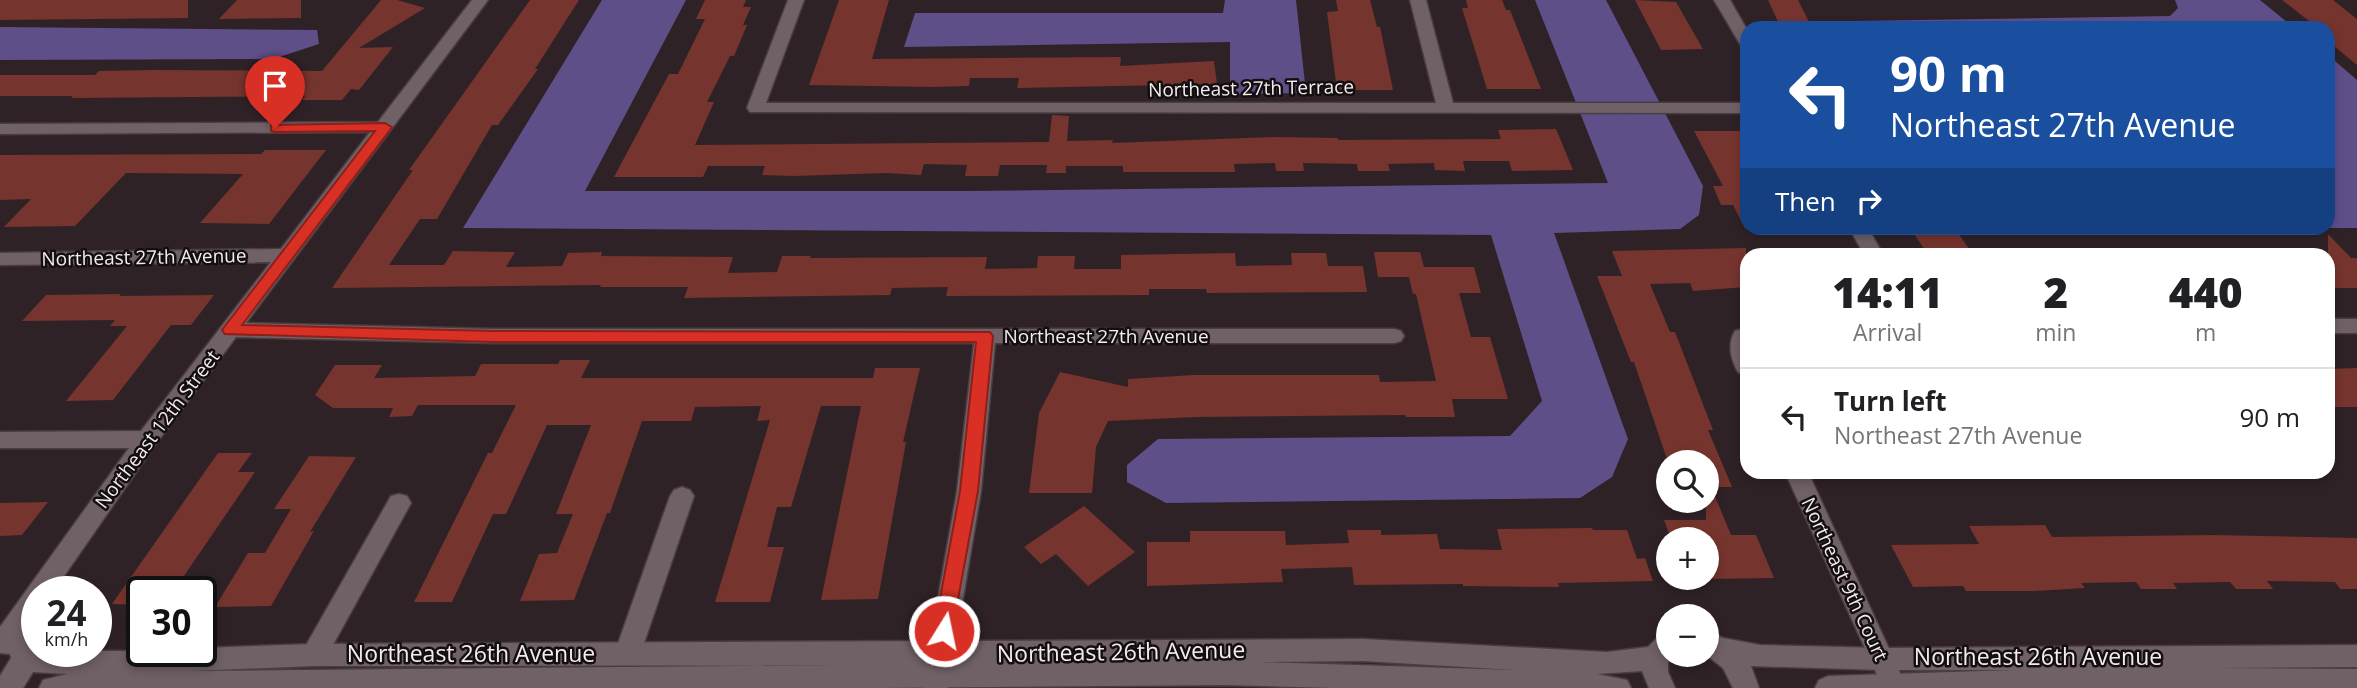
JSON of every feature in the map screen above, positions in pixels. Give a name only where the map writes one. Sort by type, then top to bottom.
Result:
[{"type":"street","name":"Northeast 12th Street","points":[[50,576],[147,439],[480,0]]},
{"type":"street","name":"Northeast 27th Terrace","points":[[796,0],[756,108],[1740,108]]},
{"type":"street","points":[[1418,0],[1445,107]]},
{"type":"street","points":[[1722,0],[1740,31]]},
{"type":"street","points":[[0,129],[385,127]]},
{"type":"street","name":"Northeast 27th Avenue","points":[[0,259],[288,255]]},
{"type":"street","points":[[2335,326],[2357,326]]},
{"type":"street","name":"Northeast 27th Avenue","points":[[230,330],[493,336],[1394,336]]},
{"type":"street","points":[[937,672],[969,491],[985,336]]},
{"type":"street","points":[[0,440],[147,439]]},
{"type":"street","name":"Northeast 9th Court","points":[[1799,479],[1895,686]]},
{"type":"street","points":[[628,652],[682,496]]},
{"type":"street","name":"Northeast 26th Avenue","points":[[314,655],[399,503]]},
{"type":"street","name":"Northeast 12th Street","points":[[2,641],[21,616]]},
{"type":"street","points":[[2,641],[21,647]]},
{"type":"street","name":"Northeast 26th Avenue","points":[[1719,646],[1760,656],[1883,659],[2357,656]]},
{"type":"street","points":[[1719,649],[1734,660],[1746,688]]},
{"type":"street","name":"Northeast 26th Avenue","points":[[112,663],[314,655],[628,652],[937,672],[1363,650],[1606,663],[1656,652]]},
{"type":"street","points":[[6,688],[22,667]]},
{"type":"street","points":[[1657,667],[1656,672],[1662,688]]},
{"type":"street","name":"Northeast 26th Avenue","points":[[52,688],[85,684],[298,685],[937,672],[1225,673],[1368,683],[1578,684],[1618,688]]},
{"type":"street","name":"Northeast 26th Avenue","points":[[1829,688],[2078,679],[2357,681]]},
{"type":"shaded area","points":[[602,0],[686,0],[585,191],[969,191],[1608,183],[1535,0],[1606,0],[1703,186],[1699,215],[1680,229],[1554,233],[1628,439],[1612,477],[1580,498],[1166,503],[1127,482],[1127,465],[1158,439],[1510,436],[1542,401],[1491,235],[463,228]]},
{"type":"shaded area","points":[[1225,0],[1296,0],[1306,93],[1230,94],[1230,42],[904,47],[915,13],[1223,13]]},
{"type":"shaded area","points":[[2175,0],[2260,0],[2286,21],[1854,21],[2170,16],[2178,8]]},
{"type":"shaded area","points":[[0,27],[317,30],[319,44],[273,59],[0,60]]},
{"type":"shaded area","points":[[2335,61],[2357,80],[2357,228],[2335,228]]},
{"type":"building","points":[[0,0],[188,0],[188,18],[0,20]]},
{"type":"building","points":[[237,0],[301,0],[301,18],[219,19]]},
{"type":"building","points":[[381,0],[397,0],[425,8],[359,48],[393,47],[359,90],[351,89],[342,100],[302,100],[305,96],[0,96],[0,75],[95,75],[99,71],[152,70],[322,71]]},
{"type":"building","points":[[530,0],[579,0],[535,69],[538,69],[498,125],[492,125],[437,219],[420,219],[389,265],[444,265],[453,251],[515,252],[506,267],[562,266],[568,253],[602,252],[601,256],[733,257],[728,273],[777,272],[782,256],[987,257],[985,269],[1037,268],[1038,256],[1075,256],[1074,269],[1121,269],[1121,255],[1235,253],[1236,266],[1292,265],[1291,253],[1326,253],[1328,266],[1363,266],[1367,292],[1207,293],[1206,289],[1149,289],[1149,295],[946,296],[948,287],[892,288],[890,295],[684,298],[688,287],[600,287],[601,285],[332,288],[413,170],[409,170]]},
{"type":"building","points":[[705,0],[746,0],[743,7],[751,7],[743,25],[747,25],[734,56],[730,56],[707,102],[714,102],[695,145],[1049,142],[1052,115],[1069,116],[1067,141],[1113,140],[1112,143],[1274,137],[1338,140],[1501,139],[1498,130],[1556,129],[1573,170],[1512,171],[1509,161],[1463,161],[1465,171],[1435,170],[1434,163],[1388,164],[1390,171],[1358,171],[1357,164],[1303,163],[1304,171],[1276,171],[1275,163],[1234,164],[1235,172],[1123,172],[1123,166],[1066,166],[1066,173],[1046,173],[1047,165],[1000,165],[998,176],[965,176],[967,165],[924,164],[921,175],[762,175],[765,166],[708,166],[703,177],[614,177],[669,74],[678,74],[705,19],[696,19]]},
{"type":"building","points":[[839,0],[889,0],[872,59],[1121,57],[1120,66],[1214,61],[1217,84],[1017,88],[1019,78],[970,78],[969,86],[809,85]]},
{"type":"building","points":[[1336,0],[1370,0],[1377,27],[1380,27],[1393,90],[1337,90],[1327,12],[1338,11]]},
{"type":"building","points":[[1466,0],[1502,0],[1506,10],[1510,10],[1541,89],[1487,89],[1462,8],[1468,8]]},
{"type":"building","points":[[1635,0],[1676,2],[1703,49],[1661,50]]},
{"type":"building","points":[[1768,0],[1798,0],[1808,21],[1778,21]]},
{"type":"building","points":[[2282,0],[2333,0],[2357,19],[2357,65],[2335,47],[2335,21],[2309,21]]},
{"type":"building","points":[[1694,131],[1740,131],[1740,218],[1733,205],[1721,205],[1713,186],[1723,186]]},
{"type":"building","points":[[265,150],[326,150],[269,224],[200,223],[243,174],[126,173],[75,226],[4,227],[31,199],[0,200],[0,155],[261,154]]},
{"type":"building","points":[[1915,235],[1959,235],[1968,248],[1924,248]]},
{"type":"building","points":[[2329,235],[2351,258],[2357,258],[2357,288],[2335,288],[2335,248],[2328,248]]},
{"type":"building","points":[[1740,248],[1740,287],[1693,291],[1690,283],[1650,284],[1670,332],[1675,332],[1713,430],[1708,430],[1716,450],[1664,450],[1634,362],[1631,362],[1597,276],[1622,276],[1612,251]]},
{"type":"building","points":[[1374,252],[1420,252],[1424,267],[1474,267],[1481,293],[1459,293],[1471,337],[1490,337],[1508,399],[1452,399],[1455,417],[1197,417],[1108,421],[1096,447],[1092,493],[1029,493],[1039,413],[1060,372],[1128,387],[1128,379],[1194,375],[1379,375],[1380,382],[1436,381],[1416,294],[1413,294],[1409,277],[1378,277]]},
{"type":"building","points":[[46,295],[214,295],[191,325],[171,325],[113,400],[66,401],[127,326],[110,326],[115,320],[22,321]]},
{"type":"building","points":[[560,360],[590,360],[581,378],[873,378],[875,368],[920,368],[903,442],[906,442],[878,599],[821,600],[861,406],[821,406],[791,507],[777,507],[767,547],[784,547],[770,602],[715,602],[770,420],[757,421],[761,406],[695,407],[691,421],[642,421],[610,513],[607,513],[574,600],[520,601],[539,554],[557,553],[573,514],[556,514],[591,425],[547,425],[506,514],[493,514],[452,602],[414,602],[488,453],[492,453],[516,405],[418,405],[412,416],[389,417],[393,408],[333,408],[315,395],[335,365],[382,365],[374,378],[475,376],[481,364],[558,364]]},
{"type":"building","points":[[2357,368],[2357,407],[2335,407],[2335,369]]},
{"type":"building","points":[[218,453],[252,453],[238,472],[255,472],[184,576],[132,576]]},
{"type":"building","points":[[309,456],[356,457],[310,532],[314,531],[271,606],[217,607],[248,553],[265,553],[291,509],[274,509]]},
{"type":"building","points":[[1719,456],[1732,487],[1719,487]]},
{"type":"building","points":[[48,502],[22,535],[0,536],[0,503]]},
{"type":"building","points":[[1084,506],[1135,552],[1088,586],[1056,554],[1041,564],[1024,547]]},
{"type":"building","points":[[1719,506],[1731,535],[1756,535],[1774,578],[1719,579],[1719,527],[1667,527],[1664,520],[1706,520],[1706,513],[1719,513]]},
{"type":"building","points":[[2045,525],[2052,537],[2211,535],[2357,538],[2357,589],[2340,589],[2335,582],[2267,581],[2273,589],[2236,589],[2230,582],[2173,583],[2177,589],[2141,589],[2136,582],[2081,583],[2085,588],[2035,591],[1966,591],[1963,586],[1913,587],[1891,545],[1979,544],[1969,526]]},
{"type":"building","points":[[1497,529],[1627,530],[1637,559],[1645,558],[1653,581],[1558,583],[1559,587],[1354,585],[1352,567],[1281,569],[1283,582],[1147,586],[1147,542],[1190,542],[1190,531],[1285,531],[1286,545],[1349,543],[1347,530],[1381,530],[1381,535],[1437,534],[1440,549],[1502,550]]},
{"type":"building","points":[[126,584],[126,604],[112,604]]},
{"type":"route","points":[[275,128],[385,127],[230,330],[493,336],[985,336],[969,491],[944,631]]}]
